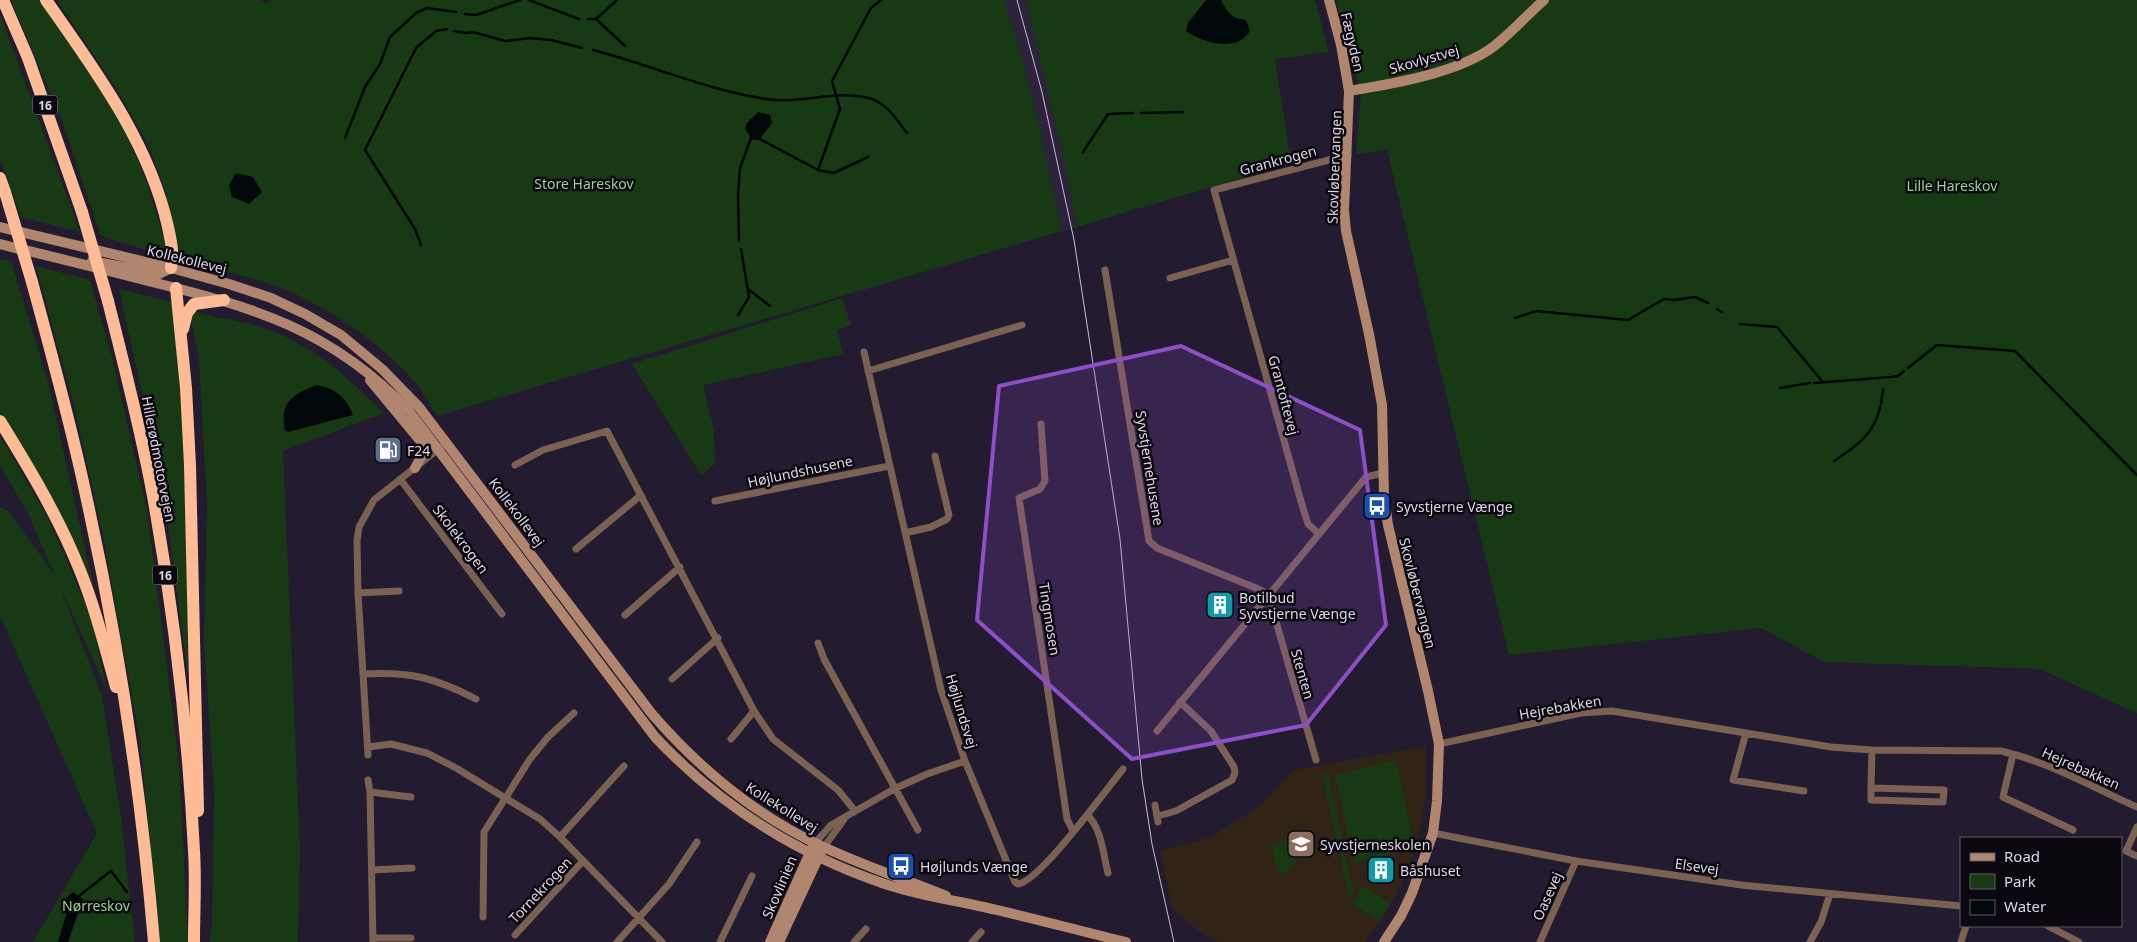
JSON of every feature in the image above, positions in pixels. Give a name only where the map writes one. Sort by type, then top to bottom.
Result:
[{"type":"highway","name":"Hillerødmotorvejen","points":[[3,0],[37,83],[82,212],[108,301],[135,410],[156,514],[180,679],[195,853],[194,942]]},
{"type":"highway","points":[[46,0],[126,119],[148,166],[165,213],[173,250],[171,268]]},
{"type":"highway","points":[[0,178],[32,282],[86,491],[114,632],[133,749],[146,854],[154,942]]},
{"type":"highway","points":[[176,288],[181,336],[192,518],[199,802],[195,853]]},
{"type":"highway","points":[[181,336],[187,313],[194,304],[224,300]]},
{"type":"highway","points":[[0,421],[52,509],[79,567],[98,618],[133,749]]},
{"type":"street","name":"Fægyden","points":[[1329,0],[1341,45],[1349,91]]},
{"type":"street","name":"Skovlystvej","points":[[1349,91],[1447,69],[1474,58],[1493,47],[1544,0]]},
{"type":"street","name":"Skovløbervangen","points":[[1349,91],[1348,154],[1344,210],[1346,231],[1369,334],[1382,405],[1388,525],[1439,744],[1438,793],[1432,833],[1412,893],[1401,916],[1384,942]]},
{"type":"street","name":"Grankrogen","points":[[1214,190],[1348,154]]},
{"type":"street","name":"Grantoftevej","points":[[1214,190],[1302,505],[1308,524],[1318,533]]},
{"type":"street","name":"Kollekollevej","points":[[0,227],[171,268],[258,294],[288,306],[341,335],[382,369],[419,407],[652,714],[677,742],[712,776],[750,806],[820,845],[960,902]]},
{"type":"street","name":"Kollekollevej","points":[[0,244],[224,300],[287,323],[359,365],[402,404],[439,449],[655,737],[698,779],[744,815],[813,855],[883,884],[928,898],[960,902],[1126,942]]},
{"type":"street","points":[[29,251],[115,264],[159,274],[171,268],[176,288]]},
{"type":"street","points":[[1170,278],[1233,260]]},
{"type":"street","name":"Syvstjernehusene","points":[[1105,270],[1148,541],[1157,548],[1268,594]]},
{"type":"street","points":[[868,371],[1022,326]]},
{"type":"street","name":"Højlundsvej","points":[[864,352],[941,690],[964,761],[1012,878],[1018,884],[1022,884],[1037,873],[1074,831]]},
{"type":"street","points":[[359,365],[424,444],[422,455],[415,468]]},
{"type":"street","name":"Tingmosen","points":[[1041,424],[1045,481],[1040,489],[1019,498],[1067,819],[1074,831]]},
{"type":"street","points":[[515,465],[543,450],[607,431],[718,638],[754,711],[773,739],[838,790],[855,811]]},
{"type":"street","points":[[368,755],[358,593],[357,542],[360,527],[374,500],[448,443]]},
{"type":"street","points":[[905,533],[931,527],[947,519],[949,515],[935,456]]},
{"type":"street","name":"Højlundshusene","points":[[715,501],[889,466]]},
{"type":"street","points":[[1157,732],[1268,594],[1366,477],[1384,473]]},
{"type":"street","name":"Skolekrogen","points":[[400,479],[502,614]]},
{"type":"street","points":[[576,549],[641,495]]},
{"type":"street","points":[[625,615],[680,567]]},
{"type":"street","points":[[358,593],[399,591]]},
{"type":"street","name":"Stenten","points":[[1268,594],[1316,760]]},
{"type":"street","points":[[672,679],[718,638]]},
{"type":"street","points":[[818,643],[824,658],[894,789],[918,830]]},
{"type":"street","points":[[363,674],[390,672],[420,676],[448,685],[476,699]]},
{"type":"street","points":[[1155,805],[1158,819],[1232,780],[1235,773],[1234,767],[1211,731],[1180,702]]},
{"type":"street","points":[[731,738],[754,711]]},
{"type":"street","points":[[484,917],[484,832],[530,759],[548,737],[574,712]]},
{"type":"street","name":"Hejrebakken","points":[[1439,744],[1580,713],[1635,714],[1831,747],[1872,750],[1990,750],[2013,754],[2040,762],[2137,807]]},
{"type":"street","points":[[1746,733],[1733,780],[1804,791]]},
{"type":"street","name":"Tornekrogen","points":[[368,746],[391,744],[427,753],[456,768],[540,819],[560,837],[662,942]]},
{"type":"street","points":[[1871,788],[1944,790],[1943,802],[1871,800],[1871,788],[1872,750]]},
{"type":"street","points":[[2013,754],[2003,797],[2073,830]]},
{"type":"street","points":[[820,845],[845,818],[855,811],[894,789],[927,774],[964,761]]},
{"type":"street","name":"Tornekrogen","points":[[560,837],[624,766]]},
{"type":"street","points":[[1074,831],[1123,770]]},
{"type":"street","points":[[368,780],[370,792],[373,940],[411,938]]},
{"type":"street","points":[[370,792],[411,797]]},
{"type":"street","points":[[1086,815],[1096,827],[1108,873]]},
{"type":"street","points":[[2137,827],[2126,851],[2137,856]]},
{"type":"street","name":"Elsevej","points":[[1432,833],[1576,861],[1741,885],[1960,906]]},
{"type":"street","points":[[617,942],[669,884],[697,842]]},
{"type":"street","name":"Skovlinien","points":[[770,942],[813,855],[820,845]]},
{"type":"street","name":"Skovlinien","points":[[779,942],[813,855]]},
{"type":"street","name":"Tornekrogen","points":[[515,935],[583,861]]},
{"type":"street","name":"Oasevej","points":[[1540,942],[1576,861]]},
{"type":"street","points":[[372,870],[412,868]]},
{"type":"street","points":[[720,942],[752,876]]},
{"type":"street","points":[[1810,942],[1821,922],[1830,894]]},
{"type":"street","points":[[1961,942],[1966,927]]},
{"type":"street","points":[[2050,927],[2079,942]]},
{"type":"street","points":[[854,942],[866,928]]},
{"type":"street","points":[[972,942],[981,932]]},
{"type":"highlighted area","points":[[1181,346],[1360,430],[1386,625],[1306,725],[1132,759],[977,620],[999,386]]},
{"type":"shaded area","points":[[1005,0],[1026,0],[1064,159],[1077,227],[1062,231],[1032,95]]},
{"type":"shaded area","name":"Syvstjerneskolen","points":[[1426,746],[1426,788],[1421,826],[1414,854],[1393,902],[1366,942],[1218,942],[1201,933],[1172,909],[1160,851],[1211,837],[1261,805],[1294,770]]},
{"type":"green space","points":[[11,0],[40,0],[118,116],[144,175],[167,247],[166,256],[101,236],[63,123]]},
{"type":"green space","name":"Store Hareskov","points":[[57,0],[260,0],[266,4],[272,0],[1005,0],[1032,95],[1062,231],[437,416],[421,390],[391,358],[357,330],[320,307],[302,297],[272,285],[184,262],[176,242],[165,190],[149,146],[116,88]]},
{"type":"green space","points":[[1026,0],[1315,0],[1329,52],[1275,59],[1291,163],[1077,227],[1064,159]]},
{"type":"green space","name":"Lille Hareskov","points":[[1336,0],[2137,0],[2137,713],[2039,669],[1824,662],[1761,628],[1509,655],[1387,150],[1356,154],[1361,94]]},
{"type":"green space","points":[[0,14],[80,232],[21,217],[0,158]]},
{"type":"green space","points":[[0,259],[11,261],[48,382],[95,594],[25,454],[0,413]]},
{"type":"green space","points":[[36,266],[90,280],[113,362],[147,510],[179,764],[188,942],[160,942],[140,741],[102,530],[74,406]]},
{"type":"green space","points":[[119,289],[172,302],[190,465],[188,677],[163,487]]},
{"type":"green space","points":[[842,298],[851,325],[837,330],[843,354],[703,385],[714,431],[715,464],[701,475],[632,364]]},
{"type":"green space","points":[[194,311],[264,328],[284,336],[320,357],[336,369],[384,413],[283,451],[300,849],[298,942],[209,942],[212,926],[214,790],[204,642],[207,506],[199,358],[191,320]]},
{"type":"green space","name":"Nørreskov","points":[[0,436],[48,518],[92,620],[107,690],[58,582],[102,696],[121,817],[135,942],[33,942],[97,833],[0,616],[0,507],[9,512],[54,574],[28,513],[0,466]]},
{"type":"green space","points":[[1396,760],[1415,849],[1354,863],[1335,775]]},
{"type":"green space","points":[[1328,773],[1354,894],[1349,896],[1322,774]]},
{"type":"green space","points":[[1289,839],[1295,862],[1288,871],[1278,873],[1271,844]]},
{"type":"green space","points":[[1363,886],[1390,904],[1379,921],[1352,903]]},
{"type":"water","points":[[1206,0],[1221,0],[1230,14],[1246,20],[1250,31],[1237,42],[1220,44],[1201,39],[1186,31],[1188,23]]},
{"type":"water","points":[[758,112],[770,115],[772,123],[760,139],[751,138],[745,129],[747,123]]},
{"type":"water","points":[[236,173],[253,177],[262,192],[249,204],[232,197],[229,185]]},
{"type":"water","points":[[317,385],[330,389],[340,395],[347,403],[353,415],[288,432],[285,430],[284,420],[286,406],[295,396]]},
{"type":"water","points":[[73,892],[83,899],[68,942],[58,942],[66,915],[66,898]]},
{"type":"waterway","points":[[465,14],[476,15],[520,0]]},
{"type":"waterway","points":[[529,0],[579,19]]},
{"type":"waterway","points":[[588,19],[596,19],[617,0]]},
{"type":"waterway","points":[[739,241],[738,196],[740,168],[751,138],[760,139],[818,170],[840,109],[832,81],[871,8],[881,0]]},
{"type":"waterway","points":[[345,138],[365,87],[380,64],[390,37],[416,13],[427,8],[456,12]]},
{"type":"waterway","points":[[596,19],[625,46]]},
{"type":"waterway","points":[[421,245],[415,229],[365,150],[416,48],[436,31],[447,29]]},
{"type":"waterway","points":[[454,31],[473,32],[505,41],[530,38],[551,40],[582,48]]},
{"type":"waterway","points":[[593,50],[722,90],[766,99],[792,100],[846,95],[872,99],[887,109],[907,133]]},
{"type":"waterway","points":[[1141,113],[1183,112]]},
{"type":"waterway","points":[[1083,152],[1108,114],[1133,113]]},
{"type":"waterway","points":[[818,170],[834,173],[868,157]]},
{"type":"waterway","points":[[738,315],[749,297],[741,249]]},
{"type":"waterway","points":[[748,289],[770,306]]},
{"type":"waterway","points":[[1515,318],[1536,311],[1628,320],[1664,299],[1675,300],[1695,297],[1708,303]]},
{"type":"waterway","points":[[1717,309],[1722,312]]},
{"type":"waterway","points":[[1740,324],[1777,327],[1822,381]]},
{"type":"waterway","points":[[1908,368],[1937,345],[2015,351],[2064,401]]},
{"type":"waterway","points":[[1814,383],[1891,377],[1898,376],[1904,371]]},
{"type":"waterway","points":[[1780,388],[1810,383]]},
{"type":"waterway","points":[[1881,404],[1883,389]]},
{"type":"waterway","points":[[2066,403],[2137,475]]},
{"type":"waterway","points":[[1834,461],[1856,445],[1869,432],[1874,425],[1880,407]]},
{"type":"waterway","points":[[79,896],[111,871],[127,892]]},
{"type":"tram line","points":[[1017,0],[1042,92],[1074,240],[1120,539],[1142,779],[1152,844],[1174,942]]},
{"type":"place","name":"F24","points":[[388,450]]},
{"type":"place","name":"Syvstjerne Vænge","points":[[1377,506]]},
{"type":"place","name":"Botilbud Syvstjerne Vænge","points":[[1220,605]]},
{"type":"place","name":"Syvstjerneskolen","points":[[1301,844]]},
{"type":"place","name":"Højlunds Vænge","points":[[901,866]]},
{"type":"place","name":"Båshuset","points":[[1381,870]]}]
